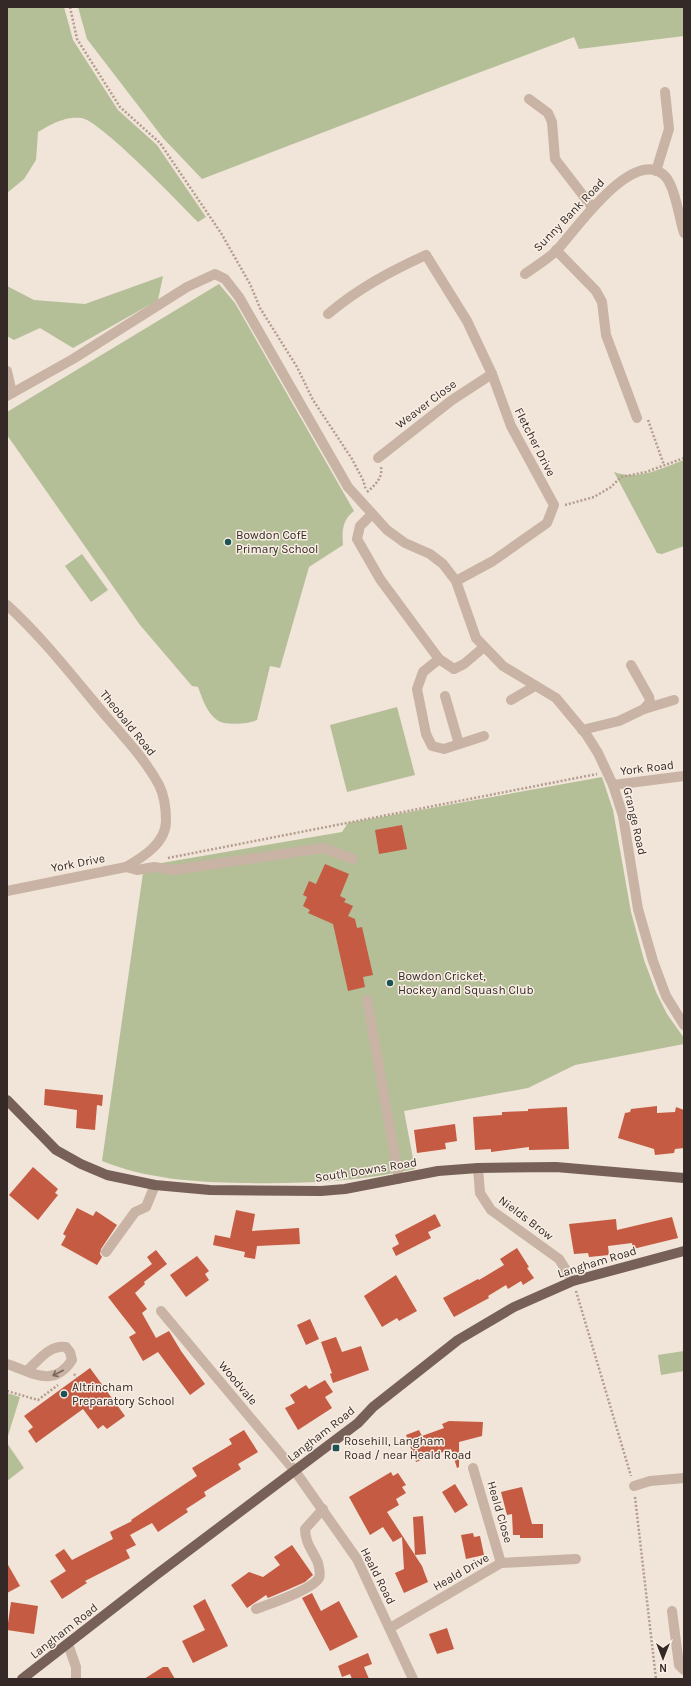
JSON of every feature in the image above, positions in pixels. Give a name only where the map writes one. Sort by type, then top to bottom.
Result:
[{"type":"main road","name":"South Downs Road","points":[[8,1105],[56,1150],[81,1164],[107,1174],[155,1185],[210,1190],[321,1192],[438,1171],[478,1168],[556,1167],[684,1178]]},
{"type":"main road","name":"Langham Road","points":[[22,1679],[156,1575],[358,1423],[373,1407],[458,1340],[514,1307],[573,1281],[684,1252]]},
{"type":"street","points":[[665,92],[669,128],[656,171],[665,176],[673,191],[684,233]]},
{"type":"street","points":[[529,99],[548,113],[552,122],[555,159],[592,207]]},
{"type":"street","name":"Sunny Bank Road","points":[[525,274],[556,250],[592,207],[622,180],[636,173],[656,171]]},
{"type":"street","points":[[556,250],[596,291],[602,302],[606,335],[637,418]]},
{"type":"street","name":"Fletcher Drive","points":[[328,314],[350,295],[376,279],[426,255],[467,321],[492,374],[510,426],[554,505]]},
{"type":"street","name":"Grange Road","points":[[9,395],[73,359],[187,287],[215,274],[225,279],[239,297],[348,487],[387,530],[405,543],[430,554],[443,564],[456,581],[476,638],[502,666],[556,698],[582,730],[598,753],[613,785],[623,816],[638,909],[651,954],[666,996],[684,1025]]},
{"type":"street","points":[[7,371],[9,395]]},
{"type":"street","name":"Weaver Close","points":[[378,458],[452,400],[492,374]]},
{"type":"street","points":[[456,581],[493,560],[547,523],[554,505]]},
{"type":"street","points":[[369,511],[360,526],[357,539],[380,579],[439,659],[454,669],[464,664],[484,647]]},
{"type":"street","name":"Theobald Road","points":[[7,605],[20,617],[84,690],[147,767],[160,787],[164,803],[166,822],[164,830],[158,843],[147,854],[126,867]]},
{"type":"street","points":[[439,659],[423,672],[417,689],[426,734],[432,746],[444,749],[484,736]]},
{"type":"street","points":[[631,665],[649,697],[650,702],[644,709]]},
{"type":"street","points":[[511,700],[535,686]]},
{"type":"street","points":[[445,696],[459,744]]},
{"type":"street","points":[[582,730],[619,721],[644,709],[674,700]]},
{"type":"street","name":"York Road","points":[[613,785],[684,776]]},
{"type":"street","name":"York Drive","points":[[7,891],[126,867],[137,870],[154,867],[174,870],[323,848],[353,859]]},
{"type":"street","points":[[367,1000],[399,1179]]},
{"type":"street","name":"Nields Brow","points":[[478,1168],[480,1193],[491,1210],[559,1258],[573,1281]]},
{"type":"street","points":[[106,1252],[135,1212],[146,1207],[155,1185]]},
{"type":"street","name":"Woodvale","points":[[161,1311],[295,1471]]},
{"type":"street","points":[[7,1364],[28,1370]]},
{"type":"street","name":"Heald Close","points":[[474,1468],[501,1563]]},
{"type":"street","name":"Heald Road","points":[[295,1471],[357,1559],[413,1679]]},
{"type":"street","points":[[634,1486],[650,1481],[684,1478]]},
{"type":"street","points":[[256,1609],[284,1599],[312,1585],[318,1580],[320,1573],[319,1568],[307,1542],[305,1529],[323,1509]]},
{"type":"street","name":"Heald Drive","points":[[390,1628],[501,1563],[576,1559]]},
{"type":"street","points":[[672,1611],[679,1665],[684,1670]]},
{"type":"street","points":[[68,1644],[76,1667],[76,1679]]},
{"type":"path","points":[[70,7],[77,39],[120,106],[160,143],[221,233],[250,284],[260,308],[297,367],[313,400],[355,464],[367,492],[369,511]]},
{"type":"path","points":[[637,418],[646,415],[664,465]]},
{"type":"path","points":[[367,492],[378,481],[382,472],[378,458]]},
{"type":"path","points":[[554,505],[568,505],[594,497],[611,487],[621,477],[646,472],[684,458]]},
{"type":"path","points":[[154,867],[164,858],[607,772]]},
{"type":"path","points":[[573,1281],[634,1486],[656,1679]]},
{"type":"path","points":[[68,1378],[74,1374],[77,1378]]},
{"type":"path","points":[[7,1391],[38,1400],[62,1383]]},
{"type":"green space","points":[[7,7],[64,7],[73,40],[118,110],[157,145],[206,217],[198,222],[158,181],[121,147],[104,132],[90,122],[81,118],[64,119],[38,132],[36,160],[24,179],[7,193]]},
{"type":"green space","points":[[78,7],[684,7],[684,36],[579,49],[574,37],[202,179],[163,138],[87,39]]},
{"type":"green space","points":[[163,276],[158,300],[73,348],[40,328],[14,340],[7,336],[7,286],[34,300],[85,304]]},
{"type":"green space","name":"Bowdon CofE Primary School","points":[[219,284],[235,303],[354,511],[345,522],[343,545],[309,567],[280,668],[270,666],[257,720],[237,724],[221,722],[213,717],[205,705],[198,687],[192,686],[140,625],[7,435],[7,412]]},
{"type":"green space","points":[[684,460],[684,546],[662,554],[657,553],[614,472],[632,475],[641,474],[658,470]]},
{"type":"green space","points":[[82,554],[108,590],[91,602],[65,566]]},
{"type":"green space","points":[[397,707],[415,775],[347,792],[330,725]]},
{"type":"green space","name":"Bowdon Cricket, Hockey and Squash Club","points":[[602,777],[613,810],[631,912],[644,960],[656,992],[667,1014],[684,1038],[684,1044],[575,1065],[528,1088],[404,1111],[415,1169],[372,1177],[329,1181],[224,1183],[153,1176],[102,1161],[144,866],[342,832],[348,823]]},
{"type":"green space","points":[[684,1351],[684,1371],[661,1375],[658,1355]]},
{"type":"green space","points":[[7,1393],[20,1397],[7,1439]]},
{"type":"green space","points":[[7,1443],[24,1468],[7,1481]]},
{"type":"building","points":[[402,825],[407,849],[379,854],[375,830]]},
{"type":"building","points":[[325,864],[349,874],[340,896],[346,899],[344,902],[353,906],[348,916],[355,919],[357,928],[362,927],[373,975],[363,977],[365,987],[348,991],[333,924],[308,913],[310,910],[303,906],[307,897],[303,895],[309,881],[316,884]]},
{"type":"building","points":[[45,1089],[103,1095],[102,1106],[97,1105],[95,1130],[76,1128],[77,1110],[44,1105]]},
{"type":"building","points":[[657,1106],[657,1113],[675,1112],[676,1107],[684,1110],[684,1148],[675,1149],[674,1153],[655,1155],[654,1149],[618,1138],[625,1113],[630,1112],[631,1109]]},
{"type":"building","points":[[567,1107],[569,1149],[529,1150],[529,1147],[491,1152],[491,1149],[475,1150],[473,1117],[502,1115],[502,1112],[528,1111],[528,1109]]},
{"type":"building","points":[[455,1124],[457,1141],[445,1143],[446,1149],[417,1153],[414,1130]]},
{"type":"building","points":[[33,1167],[58,1189],[55,1193],[58,1195],[38,1220],[9,1195]]},
{"type":"building","points":[[77,1208],[93,1216],[96,1211],[117,1225],[101,1249],[100,1254],[102,1257],[97,1265],[61,1245],[66,1236],[63,1234]]},
{"type":"building","points":[[236,1210],[255,1214],[252,1231],[299,1228],[300,1244],[257,1246],[255,1259],[244,1257],[245,1252],[213,1245],[215,1235],[230,1238]]},
{"type":"building","points":[[435,1214],[441,1226],[428,1232],[431,1238],[396,1256],[392,1248],[399,1244],[395,1235]]},
{"type":"building","points":[[672,1217],[678,1238],[633,1249],[632,1243],[608,1246],[609,1255],[589,1257],[588,1253],[574,1254],[569,1224],[616,1219],[617,1230]]},
{"type":"building","points":[[517,1248],[534,1278],[523,1285],[521,1281],[508,1289],[506,1285],[488,1296],[489,1298],[454,1317],[443,1298],[478,1279],[479,1280],[504,1265],[500,1259]]},
{"type":"building","points":[[156,1250],[167,1264],[144,1282],[145,1284],[135,1293],[147,1309],[142,1313],[156,1338],[169,1331],[181,1351],[205,1384],[190,1395],[158,1352],[143,1361],[129,1337],[136,1333],[108,1297],[152,1264],[147,1257]]},
{"type":"building","points":[[197,1256],[209,1271],[205,1274],[209,1280],[186,1297],[170,1275]]},
{"type":"building","points":[[396,1275],[417,1311],[399,1321],[397,1318],[382,1327],[364,1296]]},
{"type":"building","points":[[310,1319],[319,1339],[306,1345],[297,1325]]},
{"type":"building","points":[[336,1337],[342,1352],[361,1346],[369,1370],[333,1383],[330,1374],[332,1373],[321,1342]]},
{"type":"building","points":[[90,1368],[125,1416],[107,1429],[103,1425],[98,1429],[83,1409],[36,1443],[28,1431],[33,1427],[24,1416]]},
{"type":"building","points":[[325,1380],[333,1392],[325,1397],[332,1408],[298,1430],[285,1408],[295,1403],[290,1395],[306,1385],[309,1389]]},
{"type":"building","points":[[449,1421],[483,1422],[482,1436],[459,1442],[459,1467],[457,1468],[451,1449],[416,1462],[406,1435],[419,1430],[422,1436],[444,1428],[442,1424]]},
{"type":"building","points":[[244,1430],[258,1452],[238,1464],[241,1469],[204,1492],[206,1496],[186,1509],[188,1512],[158,1532],[152,1523],[130,1535],[136,1545],[126,1550],[130,1558],[85,1581],[87,1583],[62,1599],[50,1581],[66,1571],[55,1555],[64,1549],[72,1560],[113,1539],[110,1532],[132,1521],[131,1520],[197,1476],[192,1468],[232,1444],[229,1439]]},
{"type":"building","points":[[391,1472],[393,1476],[398,1473],[406,1485],[402,1487],[406,1493],[396,1499],[399,1505],[387,1512],[422,1566],[428,1582],[404,1593],[395,1573],[404,1569],[402,1537],[393,1542],[383,1527],[370,1535],[349,1497]]},
{"type":"building","points":[[455,1484],[468,1505],[455,1513],[442,1492]]},
{"type":"building","points":[[522,1487],[532,1524],[543,1524],[543,1538],[520,1538],[520,1535],[513,1535],[512,1514],[507,1515],[501,1492]]},
{"type":"building","points":[[423,1516],[426,1554],[415,1555],[413,1517]]},
{"type":"building","points":[[473,1533],[474,1537],[480,1536],[484,1555],[466,1559],[461,1535]]},
{"type":"building","points":[[292,1545],[313,1575],[305,1582],[287,1590],[268,1598],[266,1595],[247,1608],[231,1585],[249,1572],[263,1577],[280,1565],[274,1557]]},
{"type":"building","points":[[7,1563],[20,1586],[7,1593]]},
{"type":"building","points":[[312,1593],[321,1611],[339,1601],[358,1637],[330,1651],[302,1598]]},
{"type":"building","points":[[205,1599],[228,1646],[193,1663],[182,1641],[205,1630],[193,1606]]},
{"type":"building","points":[[11,1602],[38,1606],[34,1634],[7,1630]]},
{"type":"building","points":[[447,1628],[454,1649],[437,1654],[429,1634]]},
{"type":"building","points":[[368,1653],[372,1664],[364,1667],[369,1679],[352,1679],[350,1674],[342,1677],[338,1666]]},
{"type":"building","points":[[163,1667],[168,1667],[175,1679],[144,1679]]},
{"type":"place","name":"Bowdon CofE Primary School","points":[[228,542]]},
{"type":"place","name":"Bowdon Cricket, Hockey and Squash Club","points":[[390,983]]},
{"type":"place","name":"Altrincham Preparatory School","points":[[64,1394]]},
{"type":"place","name":"Rosehill, Langham Road / near Heald Road","points":[[336,1448]]}]
